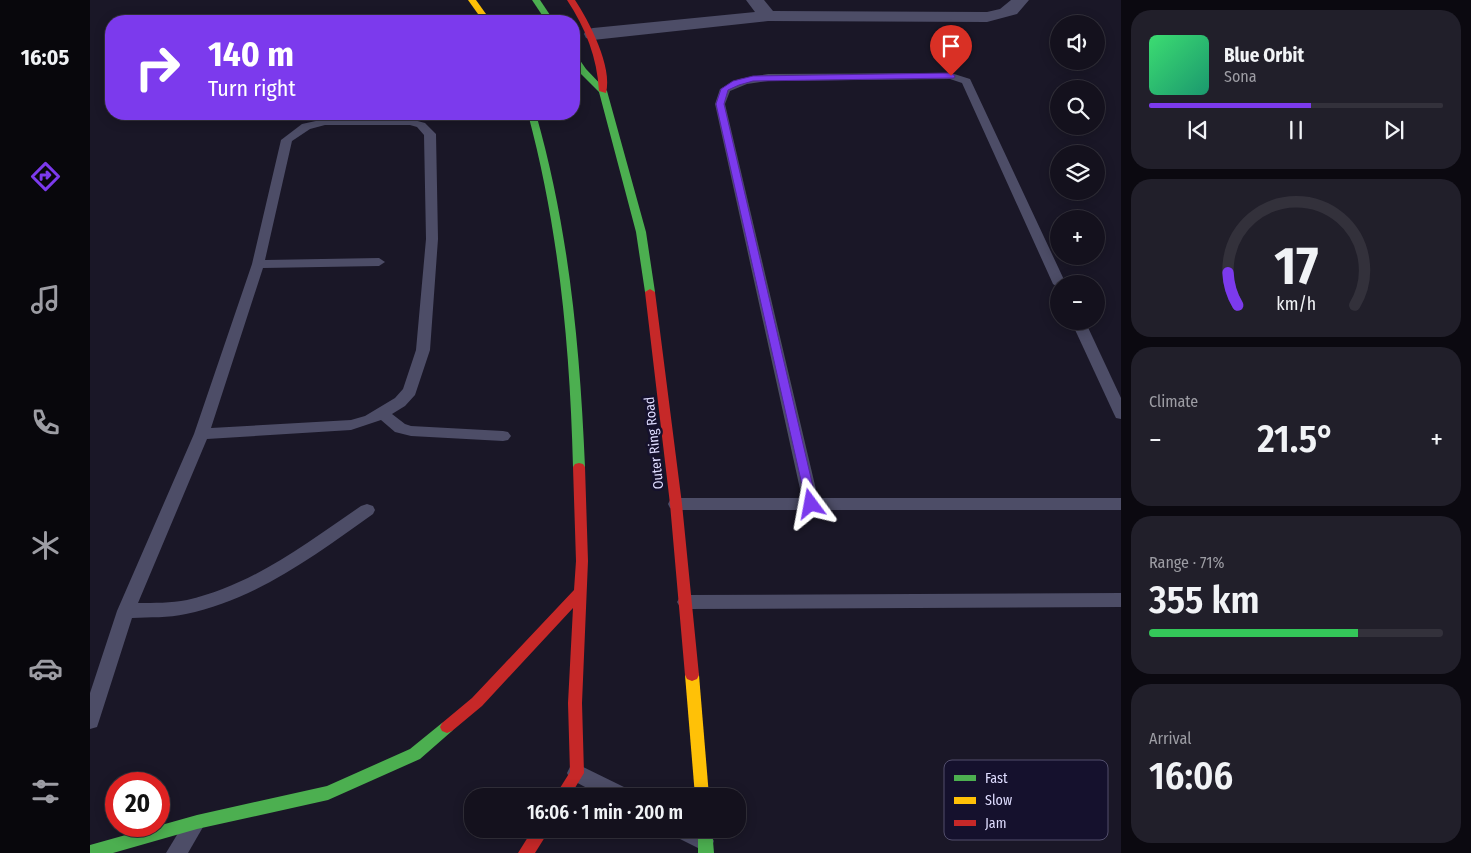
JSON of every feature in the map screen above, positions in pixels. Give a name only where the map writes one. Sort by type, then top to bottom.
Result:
[{"type":"main road","points":[[472,0],[483,15]]},
{"type":"main road","points":[[536,0],[546,15]]},
{"type":"main road","name":"Outer Ring Road","points":[[571,0],[593,34],[601,56],[603,91],[641,232],[659,357],[676,504],[701,788]]},
{"type":"main road","name":"Outer Ring Road","points":[[580,67],[603,91]]},
{"type":"main road","points":[[534,120],[543,149],[565,267],[578,430],[582,561],[575,703],[577,772],[567,788]]},
{"type":"main road","points":[[90,852],[197,822],[328,793],[415,754],[477,702],[580,592]]},
{"type":"main road","points":[[526,853],[536,838]]},
{"type":"street","points":[[755,0],[768,16]]},
{"type":"street","points":[[593,34],[768,16],[987,18],[1004,14],[1016,8],[1020,0]]},
{"type":"lane","points":[[811,504],[720,104],[725,89],[736,83],[753,79],[774,78],[951,76],[966,81],[1056,275]]},
{"type":"lane","points":[[90,721],[126,611],[202,434],[258,264],[287,140],[306,126],[325,122],[410,122],[427,129],[430,134],[432,239],[423,350],[410,391],[400,402],[383,414],[351,425],[202,434]]},
{"type":"lane","points":[[258,264],[379,262]]},
{"type":"lane","points":[[1082,330],[1121,414]]},
{"type":"lane","points":[[383,414],[400,428],[412,431],[504,436]]},
{"type":"lane","points":[[676,504],[1121,504]]},
{"type":"lane","points":[[126,611],[186,607],[228,593],[284,567],[367,510]]},
{"type":"lane","points":[[686,602],[1121,600]]},
{"type":"lane","points":[[577,772],[606,788]]},
{"type":"lane","points":[[176,853],[197,822]]},
{"type":"traffic: fast","points":[[536,0],[546,15]]},
{"type":"traffic: fast","points":[[580,67],[603,91],[641,232],[650,292]]},
{"type":"traffic: fast","points":[[534,120],[553,199],[567,289],[572,334],[579,467]]},
{"type":"traffic: fast","points":[[90,852],[197,822],[328,793],[415,754],[447,727]]},
{"type":"traffic: fast","points":[[705,838],[706,853]]},
{"type":"traffic: slow","points":[[472,0],[483,15]]},
{"type":"traffic: slow","points":[[692,675],[701,788]]},
{"type":"traffic: jam","points":[[571,0],[580,15]]},
{"type":"traffic: jam","points":[[580,15],[590,32],[598,54],[603,91]]},
{"type":"traffic: jam","points":[[650,292],[676,504],[692,675]]},
{"type":"traffic: jam","points":[[567,788],[577,773],[575,703],[582,561],[579,467]]},
{"type":"traffic: jam","points":[[447,727],[477,702],[580,592]]},
{"type":"traffic: jam","points":[[526,853],[536,838]]},
{"type":"route","points":[[811,504],[720,104],[725,89],[736,83],[753,79],[951,76]]}]
